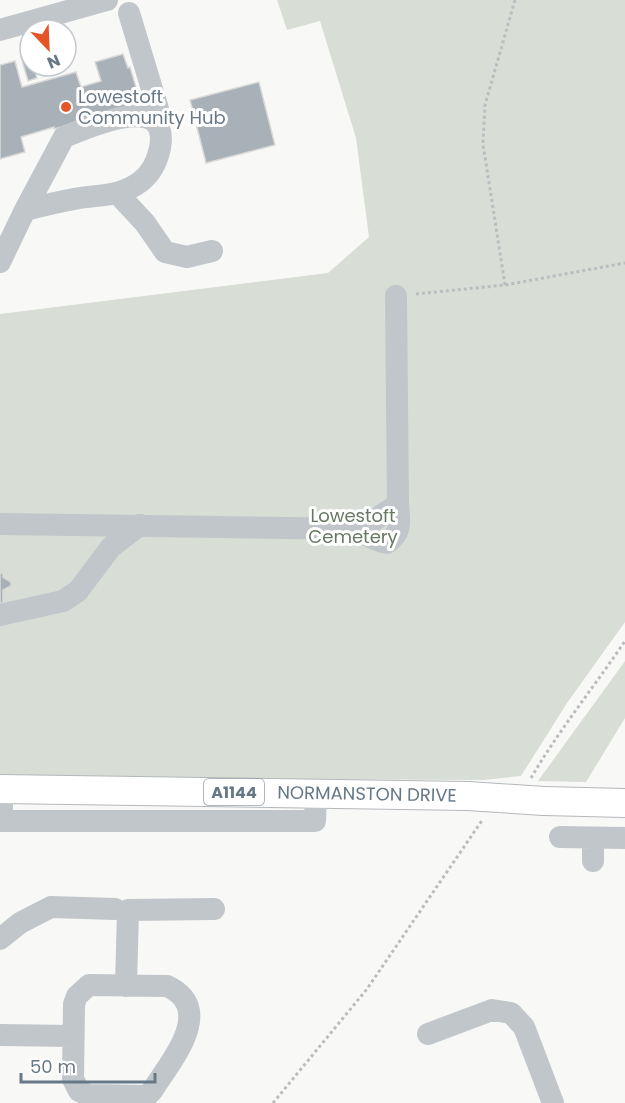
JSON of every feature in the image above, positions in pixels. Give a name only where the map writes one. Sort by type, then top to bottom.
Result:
[{"type":"main road","name":"NORMANSTON DRIVE","points":[[1,789],[176,793],[316,792],[475,807],[536,792],[625,803]]},
{"type":"street","points":[[0,30],[107,0]]},
{"type":"street","points":[[129,14],[159,109],[151,119]]},
{"type":"street","points":[[0,262],[25,210],[64,136],[104,122],[127,117],[140,116],[151,119],[157,124],[162,134],[157,161],[150,173],[140,182],[118,194],[75,199],[25,210]]},
{"type":"street","points":[[118,194],[146,223],[165,252],[188,257],[212,251]]},
{"type":"street","points":[[0,524],[354,529],[370,523],[398,504],[396,296]]},
{"type":"street","points":[[0,615],[63,602],[78,591],[111,547],[140,525]]},
{"type":"street","points":[[1,789],[2,821],[315,821],[316,792]]},
{"type":"street","points":[[176,793],[176,822]]},
{"type":"street","points":[[560,837],[625,838]]},
{"type":"street","points":[[593,838],[593,861]]},
{"type":"street","points":[[0,939],[20,923],[51,907],[115,909]]},
{"type":"street","points":[[126,986],[128,910],[214,909]]},
{"type":"street","points":[[89,986],[167,986],[176,990],[183,998],[190,1017],[183,1040],[147,1096],[88,1095],[75,1097],[73,1036],[74,1004],[81,991],[89,986]]},
{"type":"street","points":[[428,1034],[492,1010],[511,1013],[524,1027],[554,1103]]},
{"type":"street","points":[[0,1035],[73,1036]]},
{"type":"path","points":[[505,285],[483,144],[485,105],[515,0]]},
{"type":"path","points":[[396,296],[505,285],[625,263]]},
{"type":"path","points":[[536,792],[550,746],[591,692],[625,641]]},
{"type":"path","points":[[273,1103],[367,989],[475,807]]},
{"type":"green space","name":"Lowestoft Cemetery","points":[[277,0],[625,0],[625,622],[567,703],[521,776],[483,780],[0,778],[0,314],[328,273],[369,237],[356,138],[320,21],[287,30]]},
{"type":"green space","points":[[625,661],[625,718],[586,782],[538,781]]},
{"type":"building","name":"Lowestoft Community Hub","points":[[123,54],[128,68],[130,67],[141,104],[21,137],[25,152],[0,159],[0,65],[15,61],[22,87],[54,78],[78,78],[81,87],[101,81],[95,62]]},
{"type":"building","points":[[259,82],[275,145],[206,163],[190,100]]},
{"type":"building","points":[[0,573],[3,573],[3,577],[11,582],[11,586],[3,590],[3,603],[0,603]]},
{"type":"place","name":"Lowestoft Community Hub","points":[[66,107]]}]
